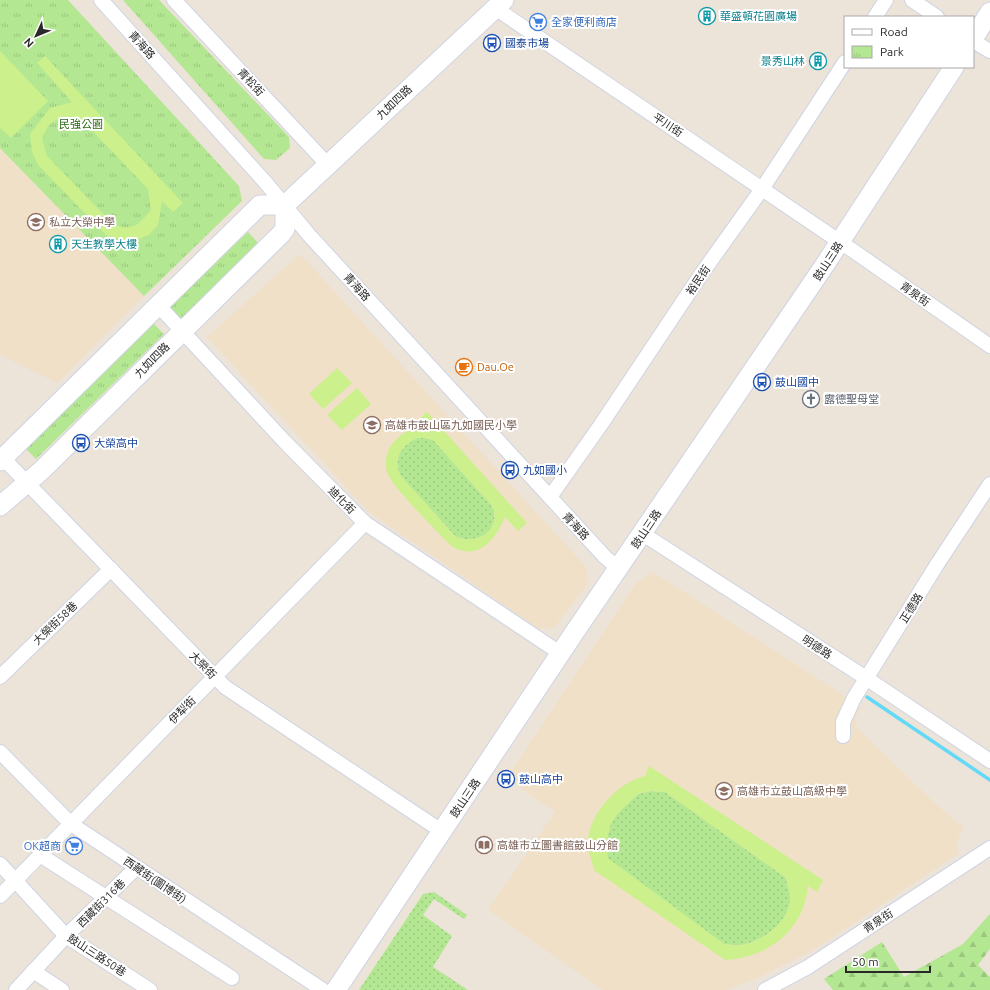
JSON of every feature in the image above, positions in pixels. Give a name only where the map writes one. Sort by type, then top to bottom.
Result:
[{"type":"street","name":"青海路","points":[[102,0],[285,205],[309,235],[605,557],[619,569]]},
{"type":"street","name":"青松街","points":[[174,0],[327,164]]},
{"type":"street","points":[[876,16],[886,0]]},
{"type":"street","points":[[912,0],[936,16]]},
{"type":"street","name":"九如四路","points":[[0,506],[27,483],[285,230],[285,205],[499,4]]},
{"type":"street","name":"平川街","points":[[499,4],[840,242]]},
{"type":"street","points":[[974,38],[990,12]]},
{"type":"street","points":[[974,41],[990,51]]},
{"type":"street","name":"裕民街","points":[[550,497],[602,423],[702,273],[762,189],[844,64]]},
{"type":"street","name":"鼓山三路","points":[[336,990],[443,832],[560,653],[643,534],[840,242],[953,68]]},
{"type":"street","points":[[1,458],[260,205],[285,205]]},
{"type":"street","name":"青泉街","points":[[840,242],[990,346]]},
{"type":"street","name":"迪化街","points":[[158,306],[365,523],[560,653]]},
{"type":"street","name":"大榮街","points":[[1,458],[225,687],[443,832]]},
{"type":"street","name":"正德路","points":[[843,736],[843,722],[854,698],[990,484]]},
{"type":"street","name":"伊犁街","points":[[0,896],[365,523]]},
{"type":"street","name":"明德路","points":[[643,534],[866,678],[990,761]]},
{"type":"street","name":"大榮街58巷","points":[[0,678],[111,569]]},
{"type":"street","name":"西藏街(圖博街)","points":[[0,752],[71,824],[323,990]]},
{"type":"street","name":"青泉街","points":[[765,990],[808,967],[990,848]]},
{"type":"street","points":[[40,855],[232,978]]},
{"type":"street","name":"鼓山三路50巷","points":[[0,864],[66,936],[150,990]]},
{"type":"street","name":"西藏街316巷","points":[[16,990],[66,936],[136,868]]},
{"type":"street","points":[[33,971],[62,990]]},
{"type":"shaded area","name":"私立大榮中學","points":[[0,148],[144,296],[57,383],[0,355]]},
{"type":"shaded area","name":"高雄市鼓山區九如國民小學","points":[[300,254],[586,567],[588,584],[554,628],[539,629],[369,512],[207,337]]},
{"type":"shaded area","name":"高雄市立鼓山高級中學","points":[[653,572],[861,708],[856,716],[856,724],[859,730],[940,808],[964,828],[957,841],[959,853],[817,948],[764,975],[727,990],[603,990],[488,910],[555,812],[508,779],[509,775],[636,583]]},
{"type":"green space","name":"民強公園","points":[[0,0],[68,0],[239,186],[242,201],[144,296],[0,148]]},
{"type":"green space","points":[[123,0],[159,0],[289,137],[290,148],[276,160],[264,159]]},
{"type":"green space","points":[[0,51],[48,101],[11,138],[0,128]]},
{"type":"green space","points":[[45,56],[183,203],[173,212],[162,201],[158,225],[149,235],[136,240],[122,240],[106,235],[38,165],[32,152],[30,134],[50,108],[72,102],[37,63]],"holes":[[[59,118],[82,120],[148,189],[151,210],[139,223],[131,227],[114,225],[47,156],[42,139],[48,126]]]},
{"type":"green space","points":[[248,232],[259,244],[180,319],[168,307]]},
{"type":"green space","points":[[152,322],[164,334],[36,459],[24,447]]},
{"type":"green space","points":[[337,368],[352,383],[323,409],[309,394]]},
{"type":"green space","points":[[357,388],[371,404],[342,430],[327,415]]},
{"type":"green space","points":[[427,412],[527,523],[518,531],[505,517],[491,541],[478,550],[461,550],[451,546],[405,498],[387,472],[386,460],[391,446],[400,436],[408,431],[425,427],[418,420]],"holes":[[[417,438],[433,440],[492,506],[494,522],[486,534],[471,539],[463,539],[455,536],[400,475],[397,463],[400,453],[411,441]]]},
{"type":"green space","points":[[417,438],[433,440],[492,506],[494,522],[486,534],[471,539],[463,539],[455,536],[400,475],[397,463],[400,453],[411,441]]},
{"type":"green space","points":[[649,766],[823,880],[817,892],[808,886],[805,902],[799,916],[781,939],[756,954],[725,960],[594,870],[588,840],[594,819],[600,809],[616,792],[635,779],[645,776]],"holes":[[[651,791],[665,792],[785,877],[790,893],[789,906],[781,921],[761,938],[746,944],[724,944],[608,858],[606,842],[611,823],[617,814],[638,794]]]},
{"type":"green space","points":[[651,791],[665,792],[785,877],[790,893],[789,906],[781,921],[775,927],[761,938],[753,942],[740,945],[724,944],[607,858],[606,842],[611,823],[617,814],[638,794]]},
{"type":"green space","points":[[434,892],[467,915],[464,919],[434,899],[423,915],[452,936],[433,967],[468,990],[359,990],[423,894]]},
{"type":"green space","points":[[990,914],[990,949],[978,965],[990,977],[990,990],[833,990],[824,979],[882,942],[904,977],[963,944]]},
{"type":"waterway","points":[[867,697],[990,780]]},
{"type":"place","name":"華盛頓花園廣場","points":[[707,16]]},
{"type":"place","name":"全家便利商店","points":[[538,22]]},
{"type":"place","name":"國泰市場","points":[[492,43]]},
{"type":"place","name":"景秀山林","points":[[818,61]]},
{"type":"place","name":"私立大榮中學","points":[[36,222]]},
{"type":"place","name":"天生教學大樓","points":[[58,244]]},
{"type":"place","name":"Dau.Oe","points":[[464,367]]},
{"type":"place","name":"鼓山國中","points":[[762,382]]},
{"type":"place","name":"露德聖母堂","points":[[811,399]]},
{"type":"place","name":"高雄市鼓山區九如國民小學","points":[[372,425]]},
{"type":"place","name":"大榮高中","points":[[81,443]]},
{"type":"place","name":"九如國小","points":[[510,470]]},
{"type":"place","name":"鼓山高中","points":[[506,779]]},
{"type":"place","name":"高雄市立鼓山高級中學","points":[[724,791]]},
{"type":"place","name":"高雄市立圖書館鼓山分館","points":[[484,845]]},
{"type":"place","name":"OK超商","points":[[74,846]]}]
